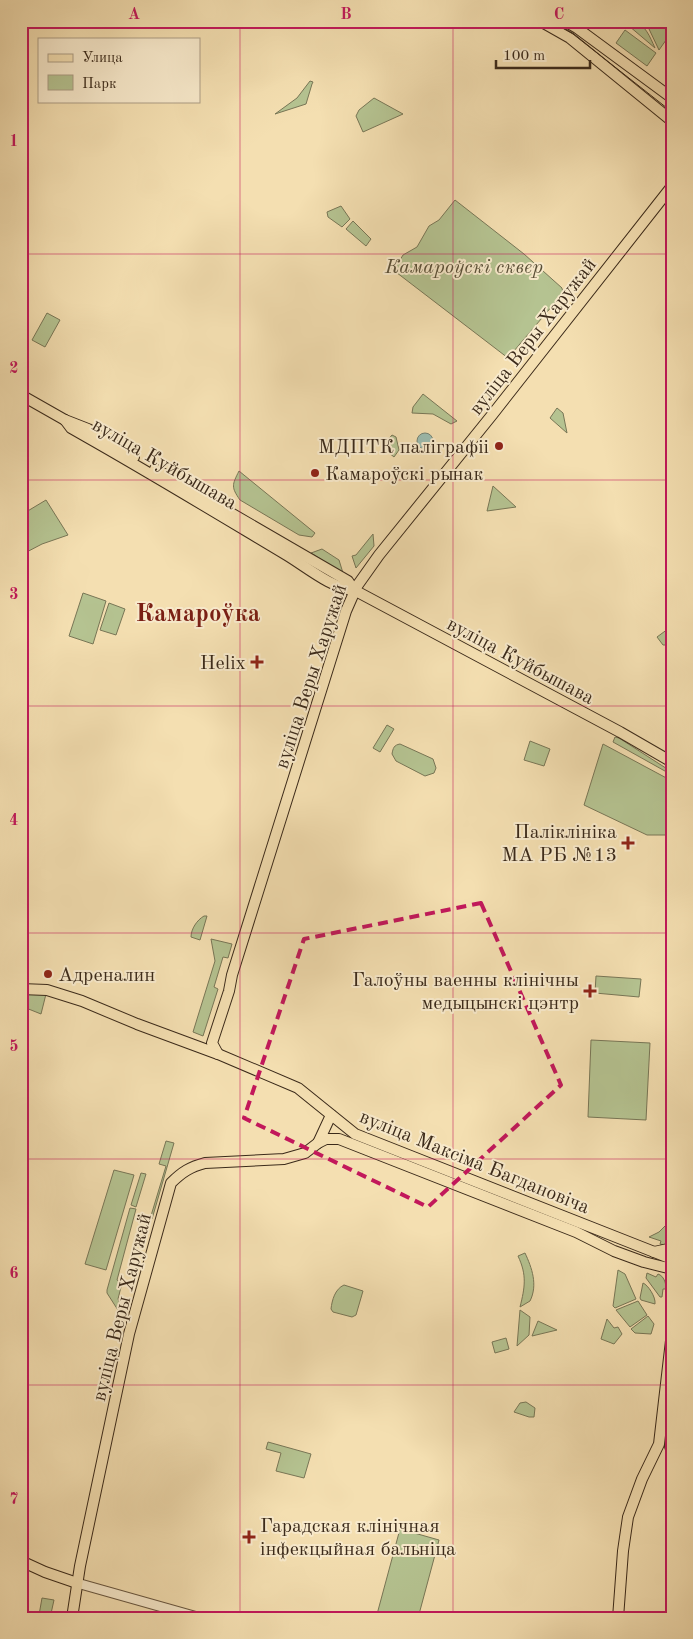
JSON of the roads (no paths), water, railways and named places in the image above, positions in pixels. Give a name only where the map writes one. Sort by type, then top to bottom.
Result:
[{"type":"main road","points":[[540,21],[570,38],[672,122]]},
{"type":"main road","points":[[566,21],[580,24],[672,98]]},
{"type":"main road","points":[[570,38],[580,24]]},
{"type":"main road","name":"вуліца Веры Харужай","points":[[218,1054],[212,1043],[354,590],[379,555],[672,186]]},
{"type":"main road","name":"вуліца Куйбышава","points":[[21,395],[70,424],[88,430],[348,581],[354,590],[613,728],[672,762]]},
{"type":"main road","name":"вуліца Веры Харужай","points":[[200,1047],[210,1037],[225,990],[232,975]]},
{"type":"main road","name":"вуліца Максіма Багдановіча","points":[[21,989],[47,990],[82,1001],[218,1054],[298,1088],[355,1134],[672,1259]]},
{"type":"main road","points":[[318,1143],[332,1115]]},
{"type":"main road","name":"вуліца Веры Харужай","points":[[72,1618],[77,1583],[135,1310],[171,1183],[183,1171],[193,1166],[205,1163],[284,1159],[304,1153],[326,1139],[340,1139]]},
{"type":"main road","name":"вуліца Максіма Багдановіча","points":[[340,1139],[498,1203],[576,1232],[614,1251],[644,1262],[672,1269]]},
{"type":"main road","points":[[498,1203],[494,1196],[496,1193],[501,1192]]},
{"type":"main road","points":[[654,1252],[672,1245]]},
{"type":"main road","points":[[618,1618],[623,1551],[628,1517],[642,1479],[659,1444],[672,1332]]},
{"type":"main road","points":[[659,1440],[671,1435],[672,1452]]},
{"type":"main road","points":[[21,1561],[77,1583]]},
{"type":"street","points":[[77,1583],[201,1618]]},
{"type":"tram line","points":[[550,21],[573,34],[672,112]]},
{"type":"tram line","points":[[665,1618],[672,1552]]},
{"type":"place","name":"МДПТК паліграфіі","points":[[499,446]]},
{"type":"place","name":"Камароўскі рынак","points":[[315,473]]},
{"type":"place","name":"Helix","points":[[257,662]]},
{"type":"place","name":"Паліклініка МА РБ №13","points":[[628,843]]},
{"type":"place","name":"Адреналин","points":[[48,974]]},
{"type":"place","name":"Галоўны ваенны клінічны медыцынскі цэнтр","points":[[590,991]]},
{"type":"place","name":"Гарадская клінічная інфекцыйная бальніца","points":[[249,1537]]},
{"type":"district","name":"Камароўка","points":[[198,612]]},
{"type":"park label","name":"Камароўскі сквер","points":[[464,266]]}]
